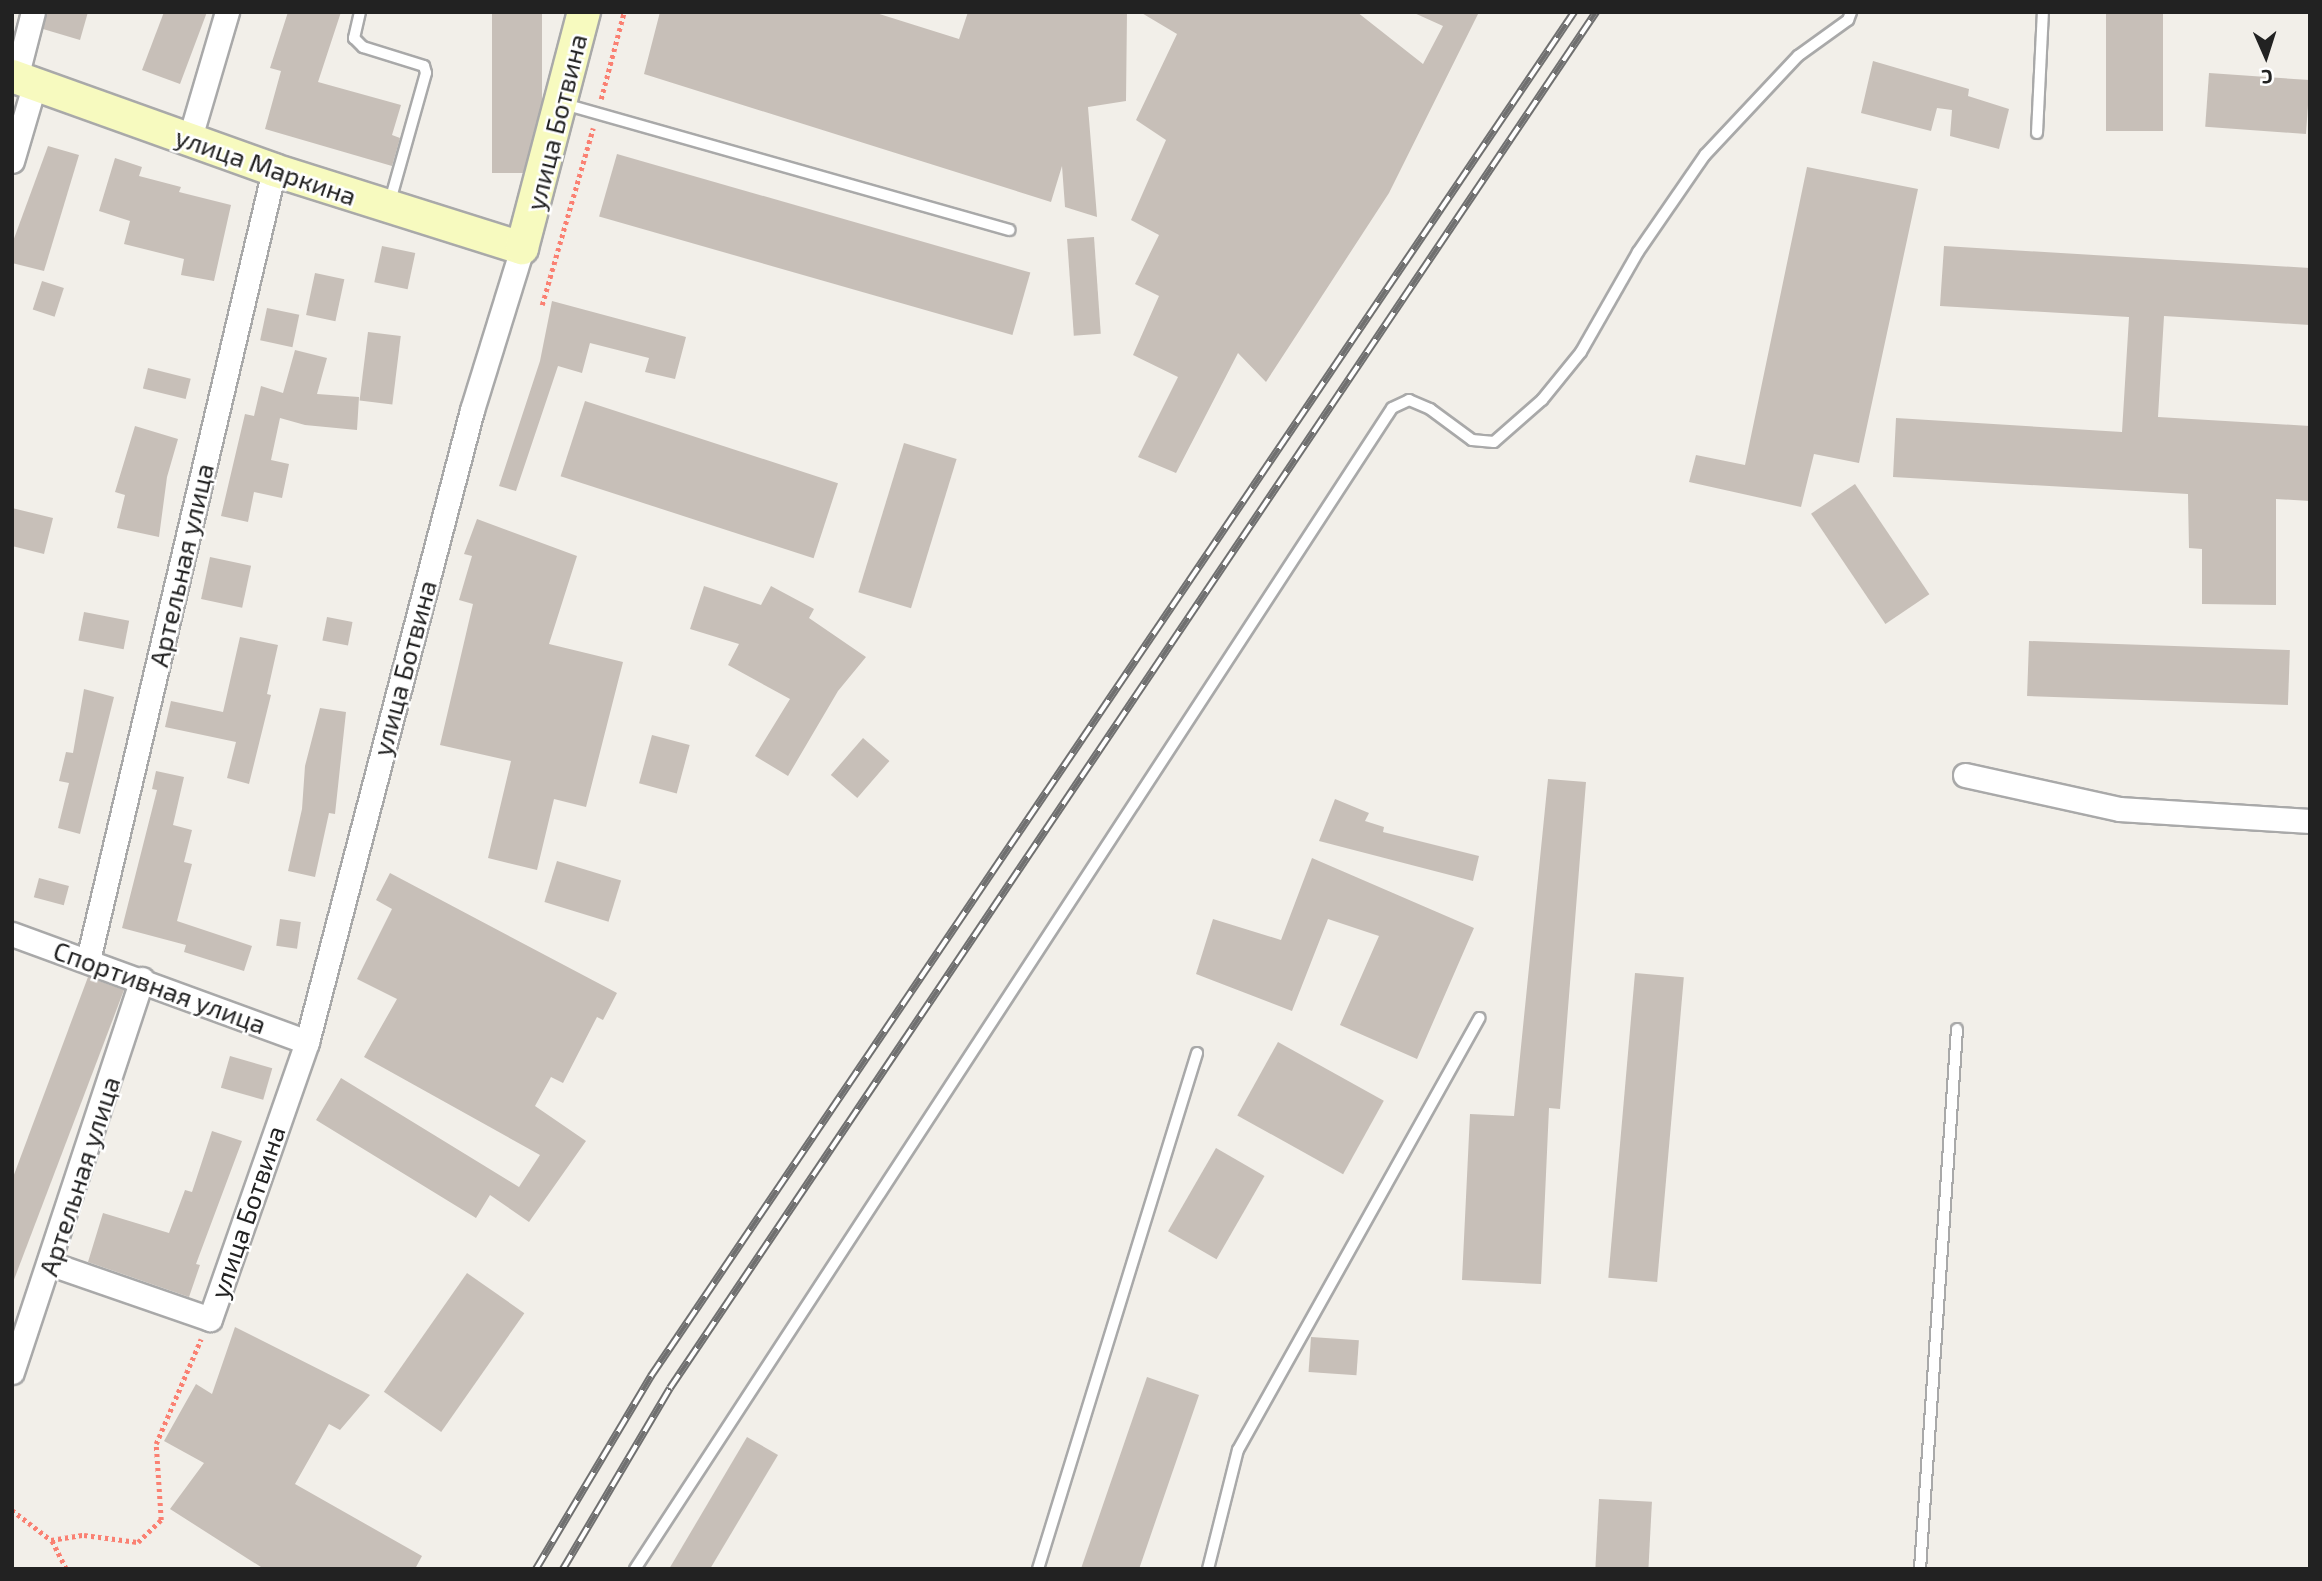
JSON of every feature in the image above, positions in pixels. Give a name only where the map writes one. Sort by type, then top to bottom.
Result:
[{"type":"street","points":[[12,161],[21,79],[33,12]]},
{"type":"street","points":[[189,141],[226,12]]},
{"type":"street","name":"улица Ботвина","points":[[209,1319],[307,1042],[472,410],[522,248],[584,12]]},
{"type":"street","name":"улица Маркина","points":[[21,79],[274,170],[522,248]]},
{"type":"street","name":"Артельная улица","points":[[88,960],[274,170]]},
{"type":"street","points":[[1965,775],[2119,809],[2310,821]]},
{"type":"street","name":"Спортивная улица","points":[[12,934],[142,979],[307,1042]]},
{"type":"street","name":"Артельная улица","points":[[12,1372],[51,1264],[142,979]]},
{"type":"street","points":[[51,1264],[209,1319]]},
{"type":"lane","points":[[360,12],[354,38],[363,47],[424,66],[426,73],[388,207]]},
{"type":"lane","points":[[635,1569],[1392,408],[1409,400],[1430,409],[1472,440],[1494,442],[1542,400],[1581,352],[1638,252],[1705,155],[1798,56],[1849,20],[1852,12]]},
{"type":"lane","points":[[2038,133],[2043,12]]},
{"type":"lane","points":[[560,103],[1010,230]]},
{"type":"lane","points":[[1208,1569],[1238,1450],[1479,1018]]},
{"type":"lane","points":[[1920,1569],[1957,1029]]},
{"type":"lane","points":[[1038,1569],[1196,1053]]},
{"type":"path","points":[[542,304],[624,12]]},
{"type":"path","points":[[51,1540],[84,1535],[138,1542],[161,1520],[156,1444],[209,1319]]},
{"type":"path","points":[[12,1510],[51,1540],[66,1569]]},
{"type":"building","points":[[47,12],[88,12],[80,40],[43,29]]},
{"type":"building","points":[[164,12],[207,12],[180,84],[142,70]]},
{"type":"building","points":[[288,12],[341,12],[318,82],[401,105],[392,135],[400,138],[392,166],[265,129],[281,71],[270,68]]},
{"type":"building","points":[[492,12],[542,12],[542,173],[492,173]]},
{"type":"building","points":[[660,12],[873,12],[959,39],[968,12],[1127,12],[1126,101],[1088,107],[1097,217],[1065,207],[1062,166],[1051,202],[644,74]]},
{"type":"building","points":[[1140,12],[1357,12],[1423,64],[1443,26],[1412,12],[1479,12],[1389,193],[1266,382],[1238,353],[1176,473],[1138,457],[1178,377],[1133,355],[1159,296],[1135,284],[1159,235],[1131,220],[1166,140],[1136,120],[1177,34]]},
{"type":"building","points":[[2106,12],[2163,12],[2163,131],[2106,131]]},
{"type":"building","points":[[1873,61],[1969,89],[1968,96],[2009,109],[1999,149],[1950,136],[1952,110],[1937,108],[1931,131],[1861,113]]},
{"type":"building","points":[[2209,73],[2310,80],[2306,134],[2205,127]]},
{"type":"building","points":[[48,146],[79,155],[44,271],[12,263],[12,244]]},
{"type":"building","points":[[617,154],[1030,273],[1012,335],[599,216]]},
{"type":"building","points":[[115,158],[142,167],[139,176],[181,187],[179,192],[231,205],[214,281],[181,275],[184,259],[124,244],[130,221],[99,211]]},
{"type":"building","points":[[1807,167],[1918,189],[1859,463],[1814,454],[1801,507],[1689,482],[1696,455],[1745,465]]},
{"type":"building","points":[[1094,237],[1101,334],[1074,336],[1067,239]]},
{"type":"building","points":[[382,246],[415,253],[408,289],[374,282]]},
{"type":"building","points":[[1944,246],[2310,268],[2310,325],[2164,316],[2158,417],[2310,426],[2310,501],[2276,499],[2276,605],[2202,604],[2202,549],[2189,548],[2188,494],[1893,477],[1896,418],[2122,432],[2129,317],[1940,306]]},
{"type":"building","points":[[315,273],[344,279],[335,321],[306,315]]},
{"type":"building","points":[[42,281],[64,288],[55,317],[33,310]]},
{"type":"building","points":[[552,301],[686,337],[675,379],[645,372],[649,358],[590,343],[582,373],[558,366],[516,491],[499,486],[540,361]]},
{"type":"building","points":[[267,308],[299,315],[292,347],[260,340]]},
{"type":"building","points":[[368,332],[401,336],[392,405],[360,400]]},
{"type":"building","points":[[295,350],[327,358],[317,394],[359,397],[357,430],[305,425],[280,418],[271,460],[289,464],[282,498],[254,492],[248,522],[221,516],[245,414],[254,416],[261,386],[283,393]]},
{"type":"building","points":[[148,368],[191,379],[186,399],[143,388]]},
{"type":"building","points":[[585,401],[838,483],[814,558],[561,476]]},
{"type":"building","points":[[135,426],[178,439],[167,477],[159,537],[117,528],[125,495],[115,492]]},
{"type":"building","points":[[904,443],[957,459],[911,608],[858,592]]},
{"type":"building","points":[[1855,484],[1929,594],[1885,624],[1811,514]]},
{"type":"building","points":[[12,508],[53,518],[44,554],[12,546]]},
{"type":"building","points":[[477,519],[577,556],[549,644],[623,662],[586,807],[554,799],[537,870],[488,858],[511,761],[440,745],[473,604],[459,600],[472,556],[464,554]]},
{"type":"building","points":[[210,557],[251,566],[242,608],[201,599]]},
{"type":"building","points":[[704,586],[761,605],[771,586],[814,609],[809,618],[866,657],[838,691],[788,776],[755,756],[790,699],[728,665],[739,644],[690,629]]},
{"type":"building","points":[[84,612],[129,621],[124,649],[78,640]]},
{"type":"building","points":[[327,617],[353,622],[348,646],[322,641]]},
{"type":"building","points":[[240,637],[278,645],[267,694],[271,695],[249,784],[227,778],[236,742],[165,727],[171,701],[223,712]]},
{"type":"building","points":[[2029,641],[2290,650],[2288,705],[2027,696]]},
{"type":"building","points":[[84,689],[114,697],[80,834],[58,828],[69,783],[59,781],[66,752],[73,753]]},
{"type":"building","points":[[320,708],[346,712],[335,814],[329,813],[315,877],[288,871],[302,809],[305,766]]},
{"type":"building","points":[[652,735],[690,745],[677,793],[639,783]]},
{"type":"building","points":[[863,738],[889,761],[857,798],[831,775]]},
{"type":"building","points":[[156,771],[184,777],[173,825],[192,830],[184,862],[192,864],[177,921],[252,946],[244,971],[184,952],[186,945],[122,928],[157,790],[152,789]]},
{"type":"building","points":[[1548,779],[1586,782],[1560,1109],[1549,1108],[1541,1284],[1462,1280],[1470,1114],[1514,1116]]},
{"type":"building","points":[[1335,799],[1369,813],[1365,821],[1384,827],[1383,832],[1479,856],[1473,881],[1319,841]]},
{"type":"building","points":[[1312,858],[1474,928],[1417,1059],[1340,1025],[1379,936],[1328,919],[1292,1011],[1196,974],[1213,919],[1281,940]]},
{"type":"building","points":[[557,861],[621,881],[609,922],[544,902]]},
{"type":"building","points":[[390,873],[617,993],[603,1020],[597,1017],[563,1083],[551,1077],[535,1106],[586,1141],[529,1222],[490,1195],[476,1218],[316,1120],[341,1078],[519,1187],[540,1155],[364,1057],[397,999],[357,979],[392,909],[376,900]]},
{"type":"building","points":[[39,878],[69,886],[64,905],[34,897]]},
{"type":"building","points":[[280,919],[301,922],[297,949],[276,946]]},
{"type":"building","points":[[1635,973],[1684,977],[1657,1282],[1608,1278]]},
{"type":"building","points":[[88,977],[124,990],[12,1285],[12,1180]]},
{"type":"building","points":[[1278,1042],[1384,1101],[1343,1174],[1237,1115]]},
{"type":"building","points":[[230,1056],[272,1068],[263,1100],[221,1088]]},
{"type":"building","points":[[212,1131],[242,1141],[196,1264],[200,1265],[189,1297],[88,1262],[103,1213],[169,1233],[185,1190],[192,1192]]},
{"type":"building","points":[[1216,1148],[1264,1176],[1216,1259],[1168,1231]]},
{"type":"building","points":[[467,1273],[524,1313],[441,1432],[384,1392]]},
{"type":"building","points":[[235,1327],[370,1395],[340,1430],[329,1424],[295,1484],[422,1556],[415,1569],[264,1569],[170,1509],[204,1463],[164,1441],[196,1384],[212,1394]]},
{"type":"building","points":[[1311,1337],[1359,1340],[1356,1375],[1309,1372]]},
{"type":"building","points":[[1147,1377],[1199,1395],[1139,1569],[1081,1569]]},
{"type":"building","points":[[747,1437],[778,1455],[710,1569],[669,1569]]},
{"type":"building","points":[[1599,1499],[1652,1502],[1648,1569],[1595,1569]]},
{"type":"railway","points":[[536,1569],[651,1376],[1574,12]]},
{"type":"railway","points":[[563,1569],[670,1388],[1596,12]]}]
